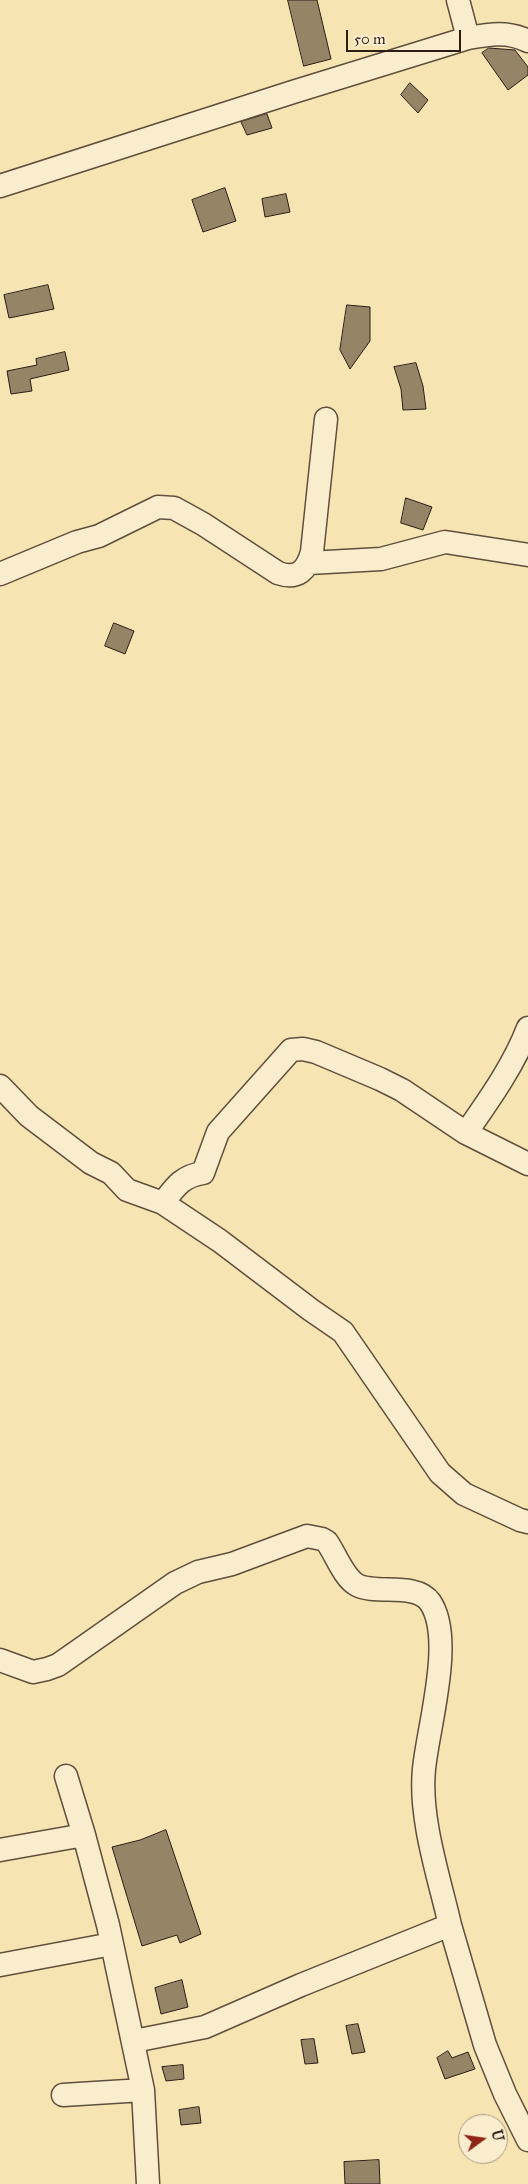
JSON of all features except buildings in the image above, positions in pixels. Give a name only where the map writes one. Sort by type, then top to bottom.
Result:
[{"type":"street","points":[[458,0],[468,38]]},
{"type":"street","points":[[0,186],[468,38],[502,34],[519,37],[528,42]]},
{"type":"street","points":[[0,574],[77,542],[99,536],[158,507],[174,508],[283,574],[294,575],[303,570],[309,563],[312,552],[326,419]]},
{"type":"street","points":[[309,563],[381,559],[445,542],[528,555]]},
{"type":"street","points":[[466,1133],[490,1099],[528,1028]]},
{"type":"street","points":[[163,1203],[175,1187],[189,1175],[203,1173],[218,1132],[291,1050],[303,1049],[316,1052],[380,1079],[416,1099],[466,1133],[528,1164]]},
{"type":"street","points":[[0,1086],[29,1116],[90,1162],[111,1173],[127,1190],[163,1203],[220,1241],[342,1332],[440,1473],[464,1494],[528,1522]]},
{"type":"street","points":[[0,1660],[33,1672],[58,1665],[176,1583],[198,1572],[232,1564],[307,1536],[327,1542],[350,1578],[360,1587],[407,1591],[421,1594],[428,1600],[436,1613],[440,1643],[439,1666],[424,1770],[423,1807],[450,1926],[485,2045],[505,2094],[528,2140]]},
{"type":"street","points":[[66,1776],[84,1835],[112,1944],[134,2042],[143,2090],[148,2184]]},
{"type":"street","points":[[0,1850],[84,1835]]},
{"type":"street","points":[[134,2042],[205,2027],[301,1985],[450,1926]]},
{"type":"street","points":[[0,1965],[112,1944]]},
{"type":"street","points":[[63,2096],[143,2090]]}]
